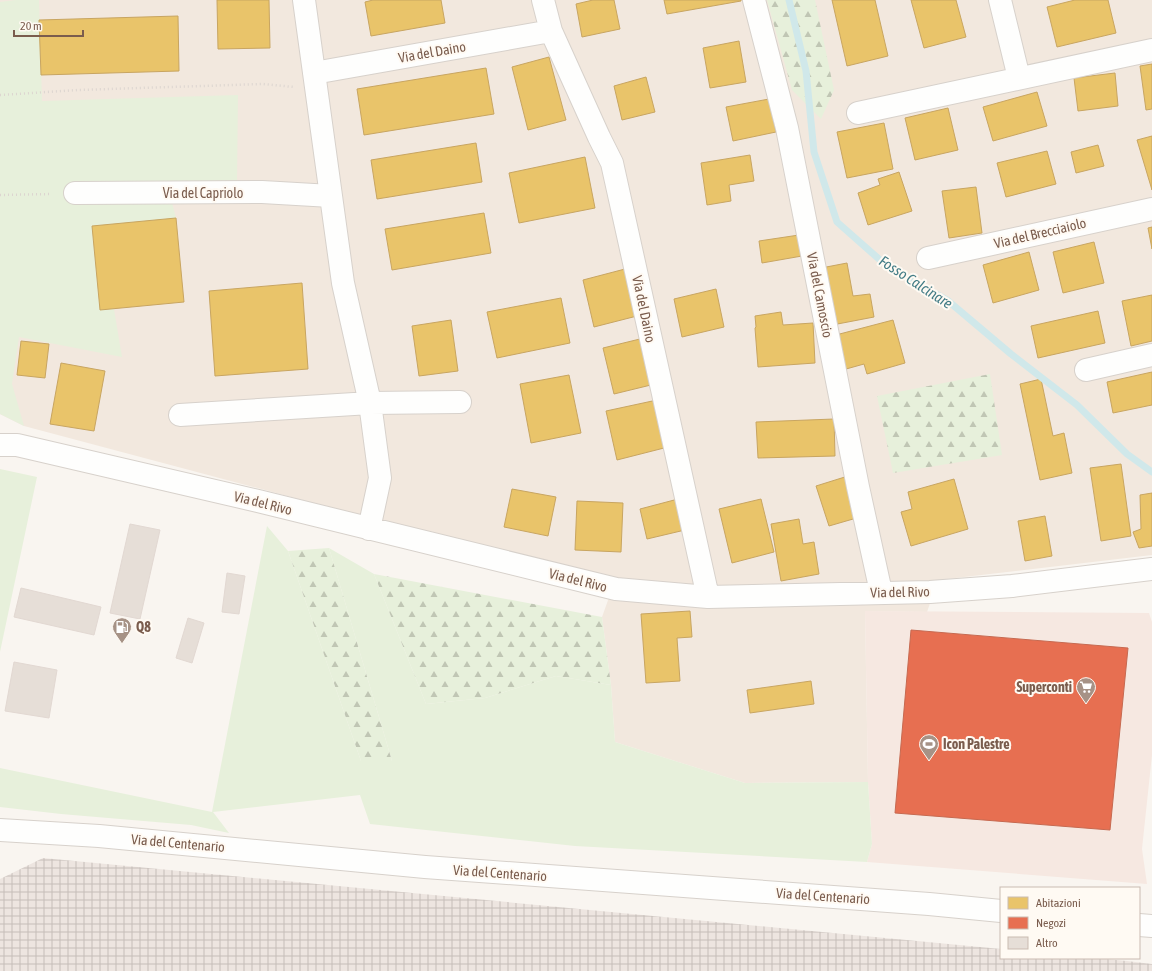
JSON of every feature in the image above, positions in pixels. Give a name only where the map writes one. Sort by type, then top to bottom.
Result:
[{"type":"street","points":[[304,0],[343,283],[370,403],[380,478],[369,529]]},
{"type":"street","name":"Via del Daino","points":[[544,0],[551,31],[612,163],[708,597]]},
{"type":"street","name":"Via del Camoscio","points":[[754,0],[786,128],[858,487],[881,592]]},
{"type":"street","points":[[1000,0],[1019,78]]},
{"type":"street","name":"Via del Daino","points":[[315,82],[551,31]]},
{"type":"street","points":[[858,113],[1152,50]]},
{"type":"street","name":"Via del Capriolo","points":[[75,193],[262,192],[331,196]]},
{"type":"street","name":"Via del Brecciaiolo","points":[[928,258],[1152,209]]},
{"type":"street","points":[[1086,370],[1152,355]]},
{"type":"street","points":[[180,415],[370,403],[460,402]]},
{"type":"street","name":"Via del Rivo","points":[[6,442],[258,501],[616,589],[708,597],[930,592],[1012,586],[1152,569]]},
{"type":"street","name":"Via del Centenario","points":[[3,831],[98,836],[425,867],[921,903],[1000,911]]},
{"type":"street","points":[[1140,925],[1152,926]]},
{"type":"path","points":[[0,95],[78,90],[315,82]]},
{"type":"path","points":[[0,195],[75,193]]},
{"type":"shaded area","points":[[0,0],[1152,0],[1152,555],[938,580],[927,612],[865,611],[868,782],[745,783],[615,742],[611,685],[602,617],[616,578],[389,523],[24,426],[0,414]]},
{"type":"shaded area","points":[[865,611],[1149,613],[1152,622],[1152,755],[1142,849],[1147,884],[867,862],[872,844],[868,782]]},
{"type":"shaded area","points":[[43,858],[1000,949],[1000,959],[1106,959],[1127,961],[1152,964],[1152,971],[0,971],[0,879]]},
{"type":"green space","points":[[39,0],[42,101],[238,95],[237,183],[167,184],[176,218],[114,309],[122,357],[19,337],[12,384],[24,426],[0,414],[0,2]]},
{"type":"green space","points":[[767,0],[815,0],[834,90],[821,119],[792,90]]},
{"type":"green space","points":[[990,374],[1002,455],[893,473],[877,396]]},
{"type":"green space","points":[[0,469],[37,477],[0,652]]},
{"type":"green space","points":[[267,526],[288,551],[361,761],[392,761],[329,548],[374,574],[426,704],[485,698],[556,676],[611,685],[615,742],[745,783],[868,782],[872,844],[867,862],[575,846],[370,824],[360,795],[213,812],[229,833],[191,825],[61,814],[0,807],[0,768],[212,812]]},
{"type":"green space","points":[[329,548],[392,761],[361,761],[288,551]]},
{"type":"green space","points":[[374,574],[602,617],[611,685],[556,676],[485,698],[426,704]]},
{"type":"building: Abitazioni","points":[[217,0],[269,0],[270,48],[218,49]]},
{"type":"building: Abitazioni","points":[[373,0],[441,0],[445,23],[371,36],[365,2]]},
{"type":"building: Abitazioni","points":[[593,0],[614,0],[620,29],[582,37],[576,4]]},
{"type":"building: Abitazioni","points":[[664,0],[741,0],[741,1],[667,14]]},
{"type":"building: Abitazioni","points":[[832,0],[875,0],[888,56],[847,66]]},
{"type":"building: Abitazioni","points":[[911,0],[956,0],[966,37],[924,48]]},
{"type":"building: Abitazioni","points":[[1075,0],[1108,0],[1116,33],[1057,47],[1047,7]]},
{"type":"building: Abitazioni","points":[[178,16],[179,71],[41,75],[39,20]]},
{"type":"building: Abitazioni","points":[[739,41],[746,82],[710,88],[703,48]]},
{"type":"building: Abitazioni","points":[[549,57],[566,120],[528,130],[512,67]]},
{"type":"building: Abitazioni","points":[[1152,64],[1152,109],[1146,110],[1140,66]]},
{"type":"building: Abitazioni","points":[[486,68],[494,114],[364,135],[357,89]]},
{"type":"building: Abitazioni","points":[[1115,73],[1118,106],[1078,111],[1074,78]]},
{"type":"building: Abitazioni","points":[[646,77],[655,112],[622,120],[614,86]]},
{"type":"building: Abitazioni","points":[[1037,92],[1047,126],[993,141],[983,107]]},
{"type":"building: Abitazioni","points":[[769,99],[776,132],[733,141],[726,107]]},
{"type":"building: Abitazioni","points":[[948,108],[958,150],[915,160],[905,118]]},
{"type":"building: Abitazioni","points":[[884,123],[893,169],[847,178],[837,132]]},
{"type":"building: Abitazioni","points":[[1152,136],[1152,190],[1137,140]]},
{"type":"building: Abitazioni","points":[[476,143],[482,182],[377,199],[371,160]]},
{"type":"building: Abitazioni","points":[[1098,145],[1104,166],[1076,173],[1071,152]]},
{"type":"building: Abitazioni","points":[[1047,151],[1056,184],[1006,197],[997,163]]},
{"type":"building: Abitazioni","points":[[750,155],[754,181],[729,185],[731,201],[707,205],[701,163]]},
{"type":"building: Abitazioni","points":[[585,157],[595,208],[519,223],[509,173]]},
{"type":"building: Abitazioni","points":[[899,172],[912,211],[868,225],[858,193],[880,185],[878,179]]},
{"type":"building: Abitazioni","points":[[976,187],[982,233],[949,238],[942,191]]},
{"type":"building: Abitazioni","points":[[484,213],[491,253],[392,270],[385,229]]},
{"type":"building: Abitazioni","points":[[176,218],[184,302],[100,310],[92,226]]},
{"type":"building: Abitazioni","points":[[1152,227],[1152,249],[1148,228]]},
{"type":"building: Abitazioni","points":[[799,235],[802,256],[762,263],[759,241]]},
{"type":"building: Abitazioni","points":[[1094,242],[1104,283],[1063,293],[1053,252]]},
{"type":"building: Abitazioni","points":[[1029,252],[1039,290],[993,303],[983,265]]},
{"type":"building: Abitazioni","points":[[847,263],[853,296],[870,294],[874,317],[827,326],[816,269]]},
{"type":"building: Abitazioni","points":[[625,269],[637,316],[594,327],[583,280]]},
{"type":"building: Abitazioni","points":[[302,283],[308,369],[215,376],[209,291]]},
{"type":"building: Abitazioni","points":[[716,289],[724,327],[682,337],[674,299]]},
{"type":"building: Abitazioni","points":[[1152,295],[1152,341],[1131,346],[1122,301]]},
{"type":"building: Abitazioni","points":[[561,298],[570,343],[497,358],[487,312]]},
{"type":"building: Abitazioni","points":[[1098,311],[1105,343],[1038,358],[1031,326]]},
{"type":"building: Abitazioni","points":[[781,312],[783,325],[813,323],[815,363],[758,367],[755,316]]},
{"type":"building: Abitazioni","points":[[451,320],[458,371],[419,376],[412,326]]},
{"type":"building: Abitazioni","points":[[893,320],[905,363],[867,374],[864,364],[839,371],[832,336]]},
{"type":"building: Abitazioni","points":[[644,338],[655,384],[614,394],[603,348]]},
{"type":"building: Abitazioni","points":[[21,341],[49,344],[45,378],[17,375]]},
{"type":"building: Abitazioni","points":[[61,363],[105,371],[94,431],[50,424]]},
{"type":"building: Abitazioni","points":[[1152,372],[1152,405],[1113,413],[1107,382]]},
{"type":"building: Abitazioni","points":[[569,375],[581,433],[531,443],[520,384]]},
{"type":"building: Abitazioni","points":[[1041,379],[1053,436],[1064,433],[1072,473],[1040,480],[1020,384]]},
{"type":"building: Abitazioni","points":[[657,400],[668,447],[617,460],[606,411]]},
{"type":"building: Abitazioni","points":[[834,419],[835,456],[758,458],[756,422]]},
{"type":"building: Abitazioni","points":[[1121,464],[1131,536],[1101,541],[1090,468]]},
{"type":"building: Abitazioni","points":[[848,476],[860,517],[829,526],[816,486]]},
{"type":"building: Abitazioni","points":[[954,479],[968,529],[911,546],[901,512],[912,509],[908,492]]},
{"type":"building: Abitazioni","points":[[512,489],[556,497],[548,536],[504,527]]},
{"type":"building: Abitazioni","points":[[1152,493],[1152,546],[1139,548],[1133,532],[1141,529],[1140,495]]},
{"type":"building: Abitazioni","points":[[678,499],[685,530],[647,539],[640,509]]},
{"type":"building: Abitazioni","points":[[761,499],[774,552],[732,563],[719,509]]},
{"type":"building: Abitazioni","points":[[577,501],[623,503],[621,552],[575,550]]},
{"type":"building: Abitazioni","points":[[1045,516],[1052,556],[1025,561],[1018,521]]},
{"type":"building: Abitazioni","points":[[799,519],[803,544],[814,542],[819,574],[781,581],[771,524]]},
{"type":"building: Abitazioni","points":[[690,611],[692,637],[677,638],[680,681],[646,683],[641,614]]},
{"type":"building: Abitazioni","points":[[811,681],[814,704],[750,713],[747,690]]},
{"type":"building: Negozi","points":[[911,630],[1128,648],[1110,830],[895,813]]},
{"type":"building: Altro","points":[[130,524],[160,530],[140,619],[110,613]]},
{"type":"building: Altro","points":[[227,573],[245,576],[239,614],[222,612]]},
{"type":"building: Altro","points":[[21,588],[101,607],[94,635],[14,617]]},
{"type":"building: Altro","points":[[188,618],[204,623],[192,663],[176,658]]},
{"type":"building: Altro","points":[[14,662],[57,670],[49,718],[5,711]]},
{"type":"waterway","name":"Fosso Calcinare","points":[[789,0],[806,71],[814,152],[837,222],[888,267],[947,300],[1011,354],[1077,405],[1127,454],[1152,472]]},
{"type":"place","name":"Q8","points":[[122,644]]},
{"type":"place","name":"Superconti","points":[[1086,704]]},
{"type":"place","name":"Icon Palestre","points":[[929,761]]}]
